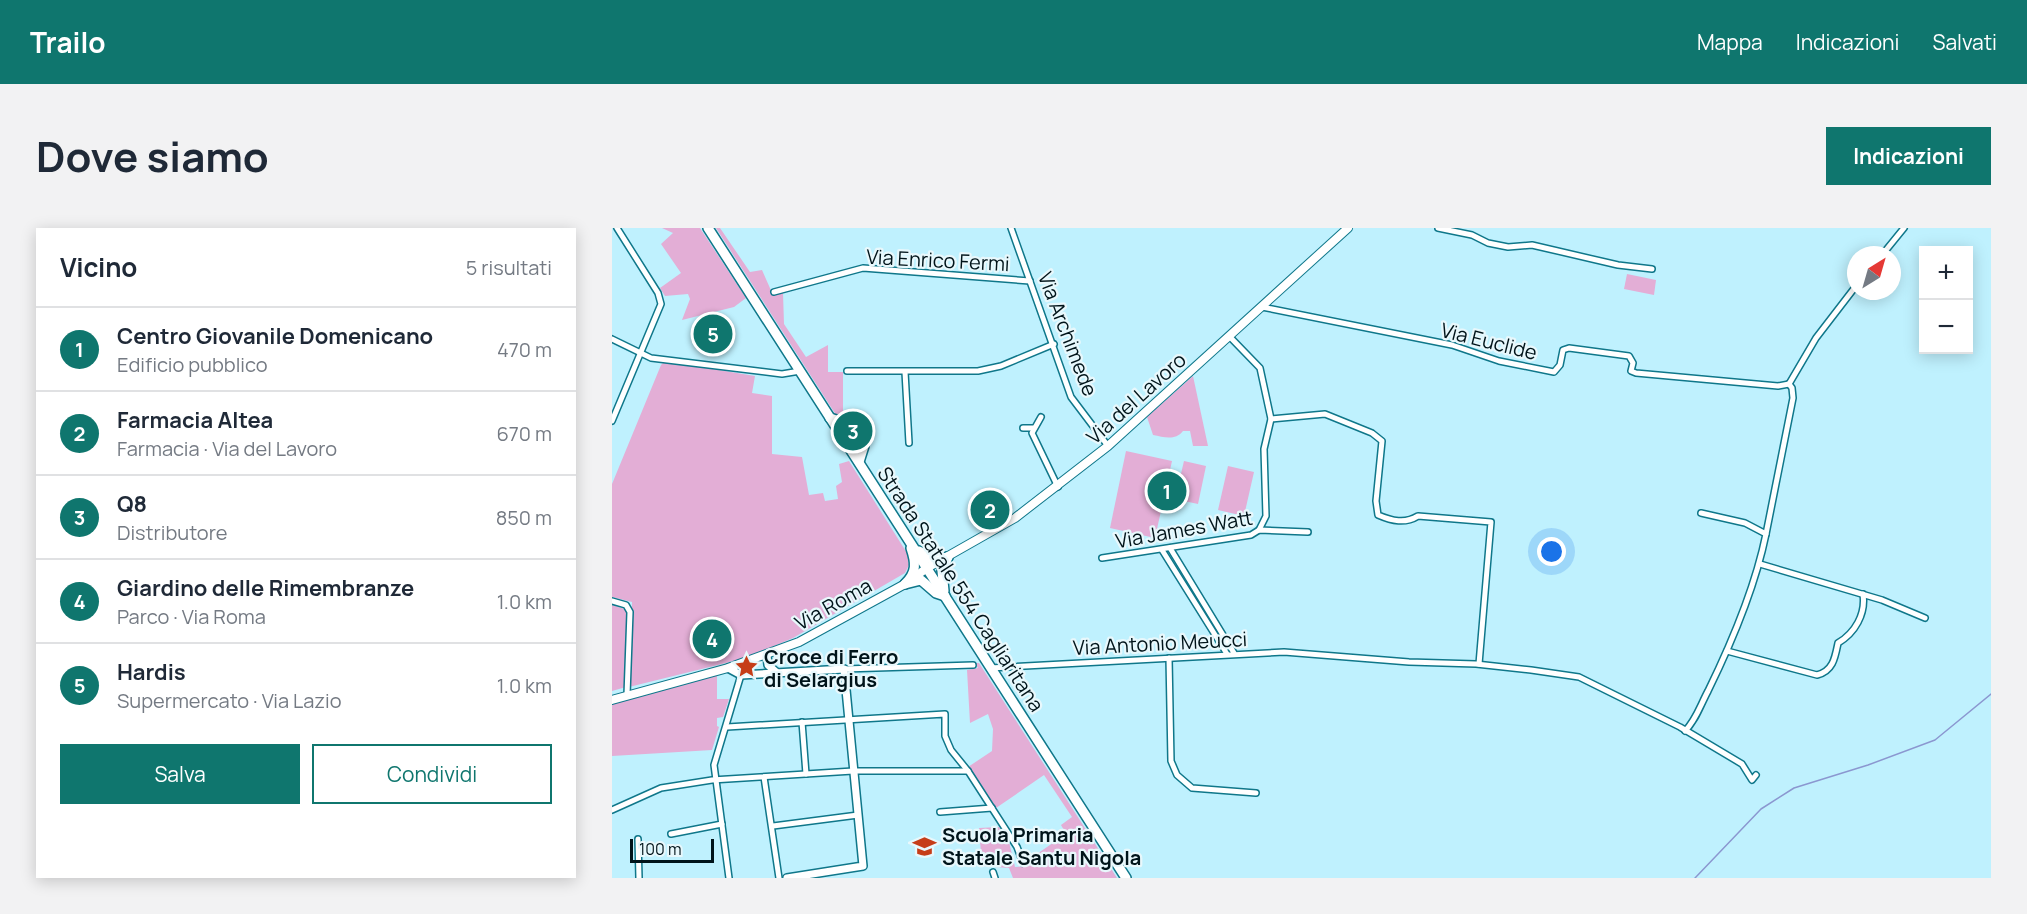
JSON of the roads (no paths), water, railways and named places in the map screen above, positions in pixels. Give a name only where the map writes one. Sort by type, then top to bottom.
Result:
[{"type":"main road","name":"Strada Statale 554 Cagliaritana","points":[[708,228],[1126,878]]},
{"type":"main road","name":"Via del Lavoro","points":[[927,568],[1015,518],[1058,487],[1108,446],[1348,228]]},
{"type":"main road","points":[[830,418],[849,424]]},
{"type":"main road","points":[[859,462],[864,446]]},
{"type":"main road","points":[[908,537],[922,554],[932,560],[948,557]]},
{"type":"main road","points":[[905,584],[913,575],[915,567],[908,537]]},
{"type":"main road","points":[[905,584],[921,580],[936,593],[945,596],[942,571],[948,557]]},
{"type":"main road","name":"Via Roma","points":[[612,700],[729,670],[799,642],[905,584],[927,568]]},
{"type":"street","points":[[612,421],[660,309],[661,298],[617,228]]},
{"type":"street","name":"Via Archimede","points":[[1011,228],[1071,397],[1108,446]]},
{"type":"street","points":[[1438,228],[1472,235],[1488,243],[1508,247],[1532,245],[1618,265],[1652,269]]},
{"type":"street","points":[[1889,246],[1904,228]]},
{"type":"street","name":"Via Enrico Fermi","points":[[774,292],[862,268],[1030,281]]},
{"type":"street","points":[[1685,731],[1694,722],[1727,651],[1760,564],[1793,398],[1789,384],[1816,338],[1847,298]]},
{"type":"street","name":"Via Euclide","points":[[1262,307],[1452,345],[1499,361],[1554,372],[1560,365],[1563,350],[1569,348],[1629,356],[1633,363],[1631,371],[1636,373],[1778,386],[1789,384]]},
{"type":"street","points":[[1229,336],[1260,368],[1271,419],[1264,449],[1266,516],[1259,530]]},
{"type":"street","points":[[612,339],[640,354],[662,359],[782,374],[800,371]]},
{"type":"street","points":[[847,371],[978,371],[1001,366],[1054,344]]},
{"type":"street","points":[[905,372],[909,443]]},
{"type":"street","points":[[1271,419],[1325,414],[1372,433],[1382,441],[1376,501],[1378,515],[1390,520],[1410,521],[1418,516],[1491,522],[1479,664]]},
{"type":"street","points":[[1041,417],[1033,428],[1034,442],[1058,487]]},
{"type":"street","points":[[1023,428],[1033,428]]},
{"type":"street","points":[[1701,513],[1745,523],[1766,534]]},
{"type":"street","name":"Via James Watt","points":[[1102,558],[1251,535],[1259,530],[1308,532]]},
{"type":"street","points":[[1170,548],[1198,601]]},
{"type":"street","points":[[1162,549],[1231,653]]},
{"type":"street","points":[[1760,564],[1863,594],[1925,618]]},
{"type":"street","points":[[1727,651],[1817,675],[1825,673],[1833,665],[1838,643],[1852,633],[1856,626],[1864,603],[1863,594]]},
{"type":"street","points":[[612,601],[626,605],[630,612],[627,696]]},
{"type":"street","name":"Via Antonio Meucci","points":[[990,668],[1231,653],[1284,652],[1479,664],[1579,677],[1685,731],[1742,764],[1752,780],[1756,775]]},
{"type":"street","points":[[766,655],[768,665],[776,672]]},
{"type":"street","points":[[1169,658],[1171,761],[1177,775],[1192,788],[1256,794]]},
{"type":"street","points":[[729,670],[741,675],[973,665]]},
{"type":"street","points":[[787,878],[819,875],[863,866],[844,669]]},
{"type":"street","points":[[729,878],[714,765],[741,675]]},
{"type":"street","points":[[727,727],[945,714],[947,742],[1017,847],[1023,863]]},
{"type":"street","points":[[802,722],[806,774]]},
{"type":"street","points":[[612,810],[661,788],[716,780],[853,771],[968,771]]},
{"type":"street","points":[[764,777],[779,878]]},
{"type":"street","points":[[940,812],[992,808]]},
{"type":"street","points":[[773,826],[858,815]]},
{"type":"street","points":[[671,834],[722,824]]},
{"type":"street","points":[[638,839],[639,878]]},
{"type":"waterway","points":[[1695,878],[1761,809],[1794,788],[1868,765],[1935,740],[1991,694]]},
{"type":"place","name":"Hardis","points":[[713,334]]},
{"type":"place","name":"Q8","points":[[853,431]]},
{"type":"place","name":"Centro Giovanile Domenicano","points":[[1167,491]]},
{"type":"place","name":"Farmacia Altea","points":[[990,510]]},
{"type":"place","name":"Giardino delle Rimembranze","points":[[712,639]]},
{"type":"place","name":"Croce di Ferro di Selargius","points":[[746,667]]},
{"type":"place","name":"Scuola Primaria Statale Santu Nigola","points":[[924,846]]}]
